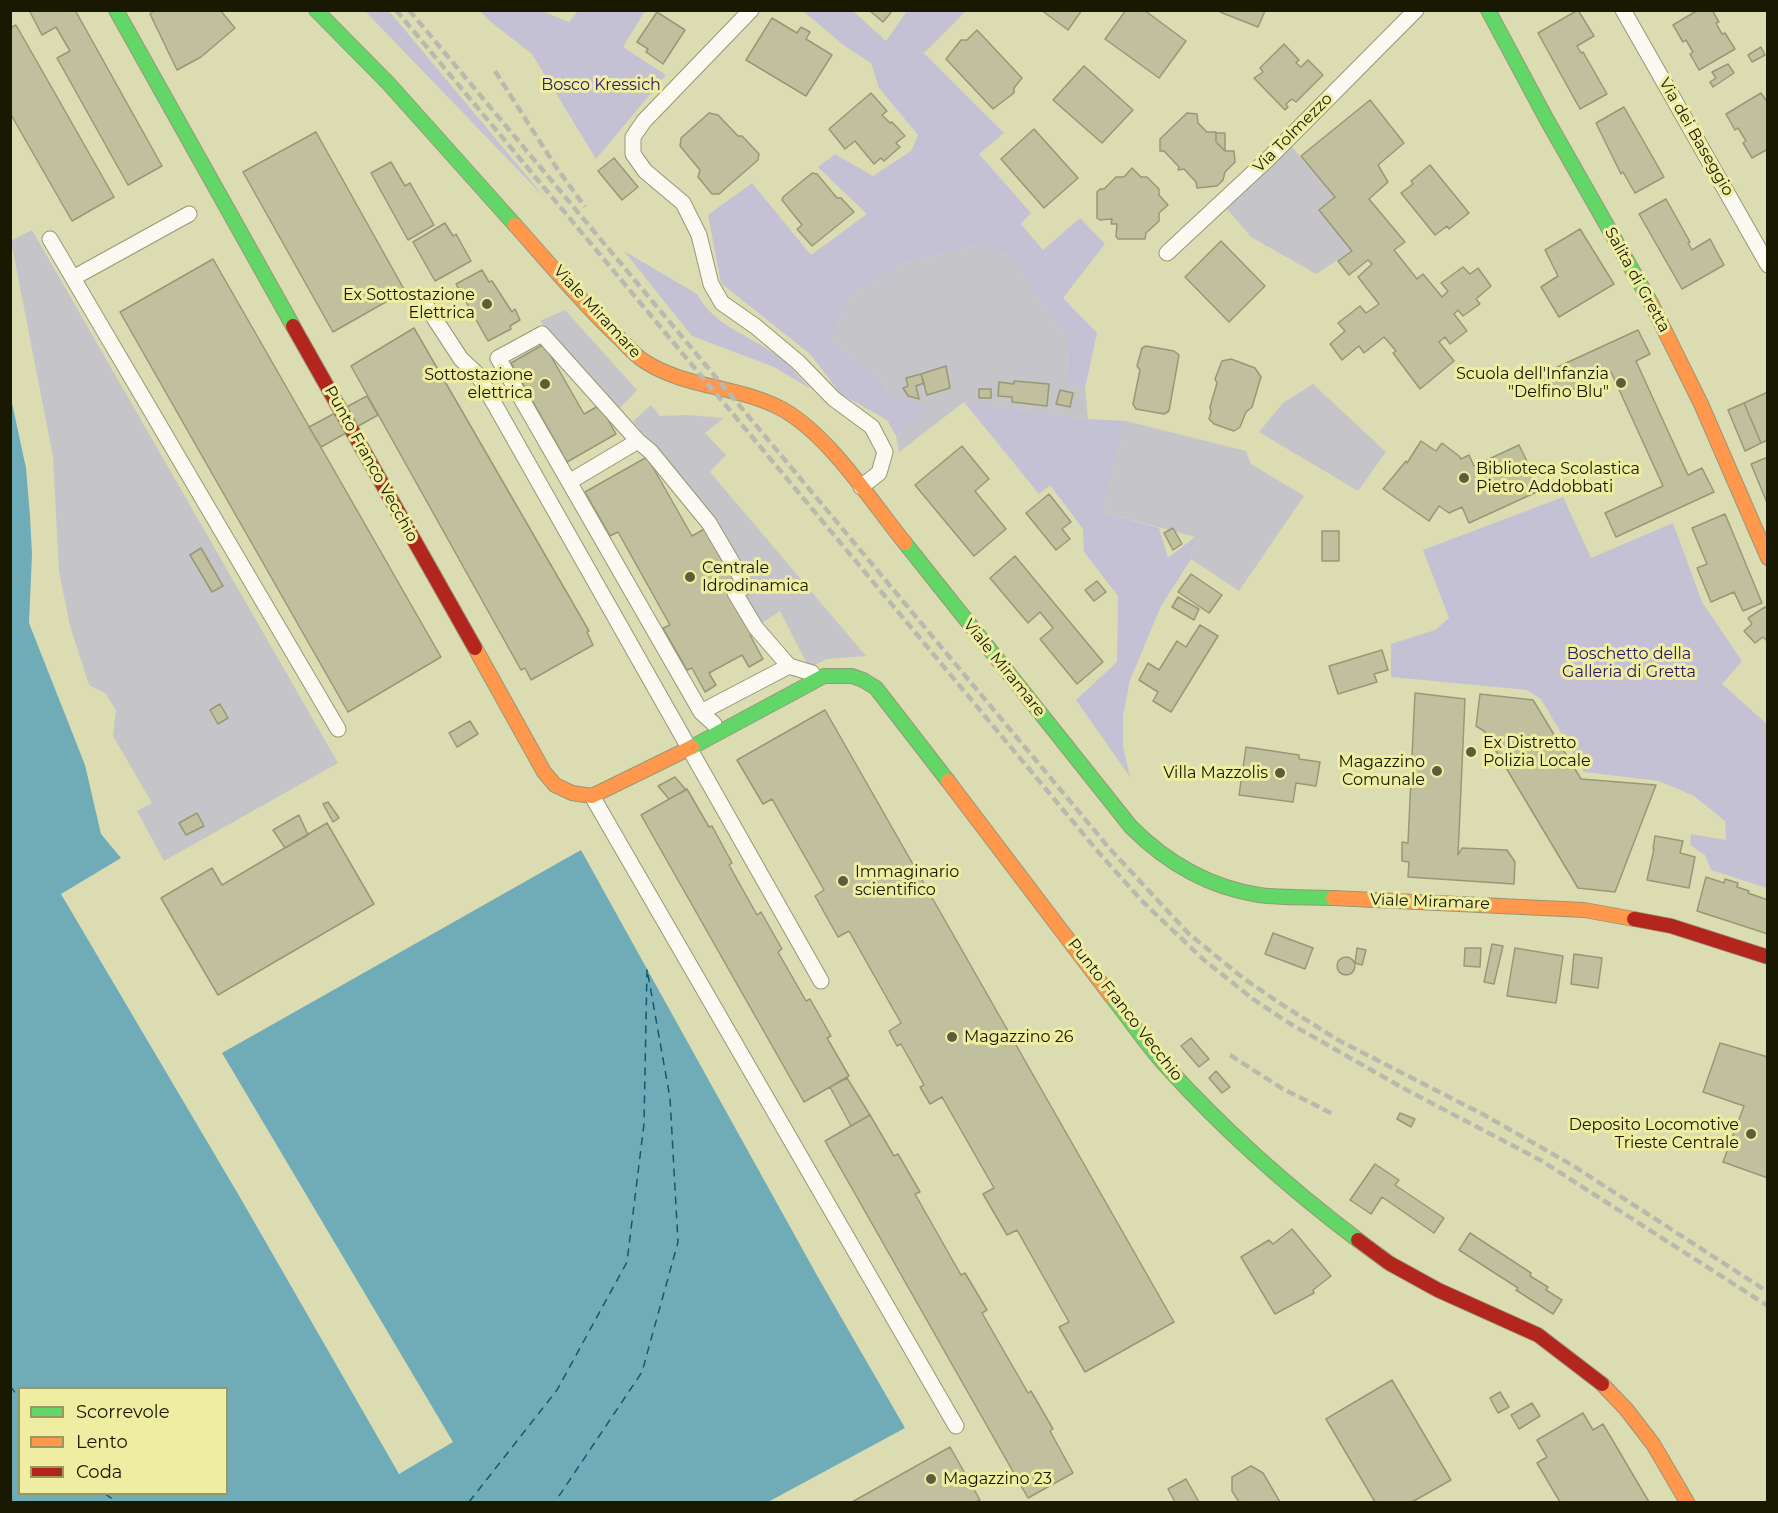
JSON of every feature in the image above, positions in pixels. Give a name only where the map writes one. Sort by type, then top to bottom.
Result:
[{"type":"main road","name":"Viale Miramare","points":[[309,10],[389,84]]},
{"type":"main road","name":"Viale Miramare","points":[[316,10],[389,84],[599,319],[643,361],[675,376],[764,402],[797,418],[812,430],[830,449],[1131,827],[1148,845],[1181,869],[1217,885],[1261,895],[1563,908],[1621,915],[1671,926],[1767,957]]},
{"type":"main road","points":[[322,10],[389,84]]},
{"type":"main road","name":"Salita di Gretta","points":[[1488,10],[1552,130],[1664,327],[1701,404],[1767,558]]},
{"type":"main road","name":"Punto Franco Vecchio","points":[[117,11],[544,772],[555,785],[572,793],[592,796],[690,748],[824,676],[843,674],[866,681],[876,688],[1163,1063],[1227,1129],[1329,1218],[1389,1263],[1438,1290],[1538,1335],[1593,1377],[1626,1409],[1653,1444],[1687,1503]]},
{"type":"street","points":[[751,10],[644,120],[633,137],[633,154],[645,171],[683,203],[699,235],[711,284],[722,303],[772,340],[798,362],[834,399],[872,427],[885,452],[879,473],[861,488]]},
{"type":"street","name":"Via Tolmezzo","points":[[1167,253],[1269,158],[1416,10]]},
{"type":"street","name":"Via dei Baseggio","points":[[1623,10],[1767,265]]},
{"type":"street","points":[[73,278],[189,214]]},
{"type":"street","points":[[50,239],[338,729]]},
{"type":"street","points":[[427,307],[461,358],[478,375],[821,981]]},
{"type":"street","points":[[714,724],[701,712],[498,358],[542,334],[622,418],[638,441],[651,452],[710,523],[746,586],[735,593],[756,628],[789,666],[812,673]]},
{"type":"street","points":[[569,482],[638,441]]},
{"type":"street","points":[[701,712],[789,666]]},
{"type":"street","points":[[592,796],[956,1426]]},
{"type":"shaded area","points":[[1291,146],[1335,197],[1319,210],[1352,251],[1316,274],[1251,237],[1227,209]]},
{"type":"shaded area","points":[[32,230],[338,763],[164,861],[137,811],[152,803],[113,736],[116,710],[105,693],[89,685],[70,626],[59,571],[53,457],[11,241]]},
{"type":"shaded area","points":[[985,244],[987,250],[1009,256],[1068,339],[1067,384],[1085,388],[1088,419],[964,402],[899,452],[896,436],[928,408],[889,394],[883,383],[831,340],[850,295],[906,262]]},
{"type":"shaded area","points":[[565,310],[637,390],[618,410],[540,321]]},
{"type":"shaded area","points":[[1313,384],[1386,452],[1358,491],[1259,432],[1283,403]]},
{"type":"shaded area","points":[[651,405],[660,416],[688,415],[724,418],[705,433],[726,455],[710,472],[866,656],[827,659],[809,668],[780,611],[759,625],[740,594],[715,524],[633,421]]},
{"type":"shaded area","points":[[1126,421],[1246,451],[1251,464],[1304,496],[1239,591],[1191,559],[1195,537],[1103,512]]},
{"type":"green space","points":[[365,11],[389,11],[546,199]]},
{"type":"green space","name":"Bosco Kressich","points":[[480,11],[542,11],[569,22],[578,11],[645,11],[623,47],[666,75],[596,159],[532,54]]},
{"type":"green space","points":[[803,11],[853,11],[886,41],[907,11],[966,11],[924,53],[1004,133],[979,154],[1031,213],[1021,224],[1043,250],[1080,218],[1105,244],[1063,298],[1097,333],[1085,388],[1067,384],[1068,339],[1009,256],[987,250],[985,244],[906,262],[850,295],[831,340],[883,383],[889,394],[929,408],[896,436],[887,420],[841,394],[810,354],[721,283],[708,215],[752,183],[811,255],[867,214],[818,167],[835,154],[873,176],[911,151],[918,135],[879,88],[871,63],[846,47]]},
{"type":"green space","points":[[624,251],[697,294],[712,314],[778,356],[811,389],[774,367],[692,336]]},
{"type":"green space","points":[[964,402],[1088,419],[1126,421],[1103,512],[1159,528],[1168,558],[1195,537],[1191,559],[1161,606],[1130,680],[1123,716],[1123,746],[1130,777],[1076,700],[1117,662],[1118,596],[1084,552],[1083,529],[1050,485],[1039,494]]},
{"type":"green space","name":"Boschetto della Galleria di Gretta","points":[[1563,497],[1591,558],[1673,523],[1702,602],[1742,661],[1722,684],[1767,724],[1767,888],[1711,870],[1705,855],[1690,845],[1691,834],[1726,840],[1725,821],[1694,796],[1659,781],[1584,772],[1541,699],[1527,690],[1391,677],[1391,644],[1435,630],[1449,618],[1423,550]]},
{"type":"water","points":[[10,394],[26,468],[30,516],[32,554],[29,623],[85,765],[101,834],[121,858],[61,894],[241,1199],[399,1474],[453,1442],[222,1053],[581,850],[819,1279],[905,1428],[768,1502],[11,1502]]},
{"type":"building","points":[[29,10],[75,10],[162,166],[128,185],[57,58],[70,51],[56,27],[42,35]]},
{"type":"building","points":[[155,10],[220,10],[235,28],[201,57],[177,70],[150,14]]},
{"type":"building","points":[[869,10],[893,10],[883,22]]},
{"type":"building","points":[[1041,10],[1082,10],[1068,30]]},
{"type":"building","points":[[1126,10],[1144,10],[1186,41],[1159,78],[1105,39]]},
{"type":"building","points":[[1220,10],[1265,11],[1258,27],[1220,12]]},
{"type":"building","points":[[1578,10],[1594,36],[1577,46],[1581,53],[1583,52],[1607,94],[1580,109],[1538,33]]},
{"type":"building","points":[[1698,10],[1712,10],[1719,22],[1716,23],[1722,34],[1725,33],[1735,49],[1699,70],[1690,54],[1693,52],[1686,40],[1683,42],[1673,25]]},
{"type":"building","points":[[657,12],[685,30],[663,64],[646,52],[648,49],[637,42]]},
{"type":"building","points":[[772,18],[797,33],[801,27],[810,32],[806,39],[832,55],[806,96],[746,60]]},
{"type":"building","points":[[16,25],[114,197],[72,221],[10,113],[10,28]]},
{"type":"building","points":[[977,30],[1022,78],[1014,88],[1014,93],[993,109],[946,59],[961,40],[967,40]]},
{"type":"building","points":[[1284,44],[1299,60],[1296,63],[1301,67],[1308,60],[1323,75],[1296,102],[1292,99],[1286,104],[1288,107],[1285,110],[1254,78],[1263,72],[1260,68]]},
{"type":"building","points":[[1761,47],[1765,55],[1752,62],[1748,55]]},
{"type":"building","points":[[1728,64],[1734,73],[1713,87],[1710,82],[1716,78],[1712,72]]},
{"type":"building","points":[[1084,66],[1133,110],[1102,143],[1053,100]]},
{"type":"building","points":[[871,93],[887,111],[882,115],[905,136],[896,143],[900,147],[884,161],[881,158],[874,164],[855,141],[845,149],[829,129]]},
{"type":"building","points":[[1761,93],[1768,103],[1768,149],[1752,158],[1743,143],[1746,141],[1738,128],[1735,130],[1726,114]]},
{"type":"building","points":[[1370,100],[1404,143],[1378,165],[1388,182],[1369,199],[1405,242],[1394,250],[1417,279],[1423,274],[1442,297],[1448,291],[1441,283],[1463,267],[1470,274],[1478,268],[1491,286],[1476,299],[1480,304],[1463,316],[1458,310],[1454,314],[1467,331],[1450,344],[1445,337],[1439,342],[1454,361],[1420,389],[1393,353],[1396,351],[1384,337],[1364,353],[1359,346],[1342,360],[1330,344],[1345,331],[1338,323],[1360,306],[1366,313],[1379,304],[1358,277],[1372,264],[1368,260],[1349,275],[1338,261],[1352,251],[1319,210],[1335,197],[1301,156]]},
{"type":"building","points":[[1624,107],[1664,177],[1635,193],[1623,172],[1621,174],[1596,123]]},
{"type":"building","points":[[709,113],[718,115],[759,154],[758,160],[719,194],[712,194],[698,177],[700,170],[680,146],[681,138]]},
{"type":"building","points":[[1187,113],[1197,114],[1198,123],[1207,132],[1216,132],[1216,142],[1225,151],[1234,151],[1235,162],[1225,172],[1223,180],[1217,186],[1197,188],[1196,182],[1184,169],[1178,170],[1179,167],[1164,151],[1160,151],[1160,139]]},
{"type":"building","points":[[1034,129],[1078,178],[1044,208],[1001,159]]},
{"type":"building","points":[[316,132],[405,291],[333,332],[243,172]]},
{"type":"building","points":[[1216,133],[1225,133],[1225,151],[1216,142]]},
{"type":"building","points":[[614,158],[638,187],[622,200],[598,171]]},
{"type":"building","points":[[391,162],[405,186],[410,183],[434,225],[408,240],[371,173]]},
{"type":"building","points":[[1430,165],[1469,213],[1449,229],[1447,226],[1435,235],[1401,193],[1413,184],[1411,181]]},
{"type":"building","points":[[1132,168],[1141,177],[1147,177],[1159,189],[1159,195],[1168,205],[1159,213],[1159,221],[1146,233],[1145,239],[1118,239],[1117,224],[1111,224],[1112,219],[1097,218],[1097,192],[1104,189],[1116,177],[1124,177]]},
{"type":"building","points":[[812,173],[817,174],[837,198],[841,198],[854,212],[812,246],[797,229],[802,225],[782,200]]},
{"type":"building","points":[[1666,199],[1690,242],[1688,243],[1692,250],[1710,239],[1724,265],[1682,289],[1639,214]]},
{"type":"building","points":[[445,223],[453,236],[456,234],[471,261],[435,281],[413,242]]},
{"type":"building","points":[[1580,229],[1614,284],[1559,317],[1541,287],[1558,276],[1545,250]]},
{"type":"building","points":[[1221,241],[1265,286],[1229,322],[1185,277]]},
{"type":"building","points":[[213,259],[441,657],[348,712],[120,312]]},
{"type":"building","name":"Ex Sottostazione Elettrica","points":[[482,270],[512,312],[515,309],[520,320],[510,326],[511,329],[488,341],[456,284]]},
{"type":"building","points":[[414,328],[589,631],[587,632],[593,645],[531,680],[525,668],[521,670],[351,366]]},
{"type":"building","points":[[1638,330],[1650,354],[1636,361],[1688,475],[1702,468],[1714,492],[1616,537],[1605,513],[1663,486],[1611,372],[1552,399],[1540,375]]},
{"type":"building","name":"Sottostazione elettrica","points":[[544,344],[584,414],[600,405],[616,434],[567,462],[511,363]]},
{"type":"building","points":[[1146,346],[1174,351],[1179,355],[1169,411],[1164,414],[1136,409],[1133,404],[1140,370],[1137,366],[1142,348]]},
{"type":"building","points":[[1231,359],[1255,368],[1261,377],[1252,407],[1246,412],[1240,427],[1234,431],[1214,424],[1209,419],[1217,383],[1215,379],[1222,361]]},
{"type":"building","points":[[946,366],[950,388],[927,395],[921,374]]},
{"type":"building","points":[[921,374],[924,383],[916,386],[919,399],[908,396],[903,388],[908,386],[906,378]]},
{"type":"building","points":[[1014,381],[1049,384],[1047,406],[1012,402],[1012,397],[998,396],[999,382],[1014,384]]},
{"type":"building","points":[[979,389],[991,389],[991,398],[979,398]]},
{"type":"building","points":[[1060,390],[1073,393],[1070,407],[1056,404]]},
{"type":"building","points":[[1768,392],[1768,440],[1761,443],[1744,403]]},
{"type":"building","points":[[367,396],[378,415],[321,447],[309,427]]},
{"type":"building","points":[[1744,403],[1761,443],[1745,451],[1728,410]]},
{"type":"building","name":"Biblioteca Scolastica Pietro Addobbati","points":[[1421,441],[1436,451],[1442,443],[1461,459],[1469,455],[1474,466],[1519,445],[1541,490],[1469,523],[1462,507],[1449,513],[1439,506],[1429,521],[1383,489],[1406,461],[1407,463]]},
{"type":"building","points":[[962,446],[989,479],[975,491],[1006,529],[974,556],[915,485]]},
{"type":"building","name":"Centrale Idrodinamica","points":[[647,457],[692,536],[708,527],[716,542],[713,544],[727,569],[731,566],[741,585],[753,634],[750,635],[763,659],[749,667],[742,655],[709,673],[716,685],[705,692],[692,668],[687,670],[663,628],[670,625],[618,532],[610,536],[585,492]]},
{"type":"building","points":[[1768,457],[1768,505],[1751,464]]},
{"type":"building","points":[[1049,494],[1071,522],[1062,529],[1070,539],[1056,550],[1026,513]]},
{"type":"building","points":[[1725,514],[1762,603],[1743,611],[1734,592],[1711,602],[1697,568],[1707,564],[1692,528]]},
{"type":"building","points":[[1173,528],[1182,544],[1173,550],[1164,533]]},
{"type":"building","points":[[1322,531],[1339,531],[1339,561],[1322,561]]},
{"type":"building","points":[[201,548],[223,586],[212,592],[190,555]]},
{"type":"building","points":[[1015,556],[1103,662],[1077,684],[1040,639],[1053,628],[1040,612],[1028,623],[990,578]]},
{"type":"building","points":[[1191,574],[1222,595],[1209,613],[1178,592]]},
{"type":"building","points":[[1097,581],[1106,592],[1094,601],[1085,590]]},
{"type":"building","points":[[1178,597],[1199,609],[1194,620],[1172,607]]},
{"type":"building","points":[[1765,607],[1768,610],[1768,642],[1763,637],[1755,643],[1744,631],[1752,624],[1748,618]]},
{"type":"building","points":[[1200,625],[1218,636],[1171,712],[1153,701],[1158,692],[1139,680],[1148,663],[1159,670],[1177,641],[1186,647]]},
{"type":"building","points":[[1382,650],[1388,670],[1374,674],[1377,682],[1338,694],[1329,666]]},
{"type":"building","name":"Magazzino Comunale","points":[[1415,693],[1465,699],[1458,855],[1462,848],[1507,850],[1515,862],[1514,884],[1408,877],[1409,862],[1402,861],[1402,842],[1408,843]]},
{"type":"building","points":[[1480,694],[1533,700],[1581,779],[1656,785],[1615,892],[1578,888],[1484,731],[1476,726]]},
{"type":"building","points":[[220,704],[228,718],[218,724],[210,710]]},
{"type":"building","name":"Magazzino 26","points":[[825,710],[1174,1322],[1085,1372],[1059,1327],[1069,1322],[1017,1230],[1007,1235],[983,1194],[994,1188],[942,1097],[930,1104],[920,1087],[924,1085],[901,1044],[897,1046],[889,1031],[901,1023],[849,931],[838,937],[815,896],[824,890],[772,799],[763,804],[737,760]]},
{"type":"building","points":[[470,721],[478,734],[457,747],[449,733]]},
{"type":"building","name":"Villa Mazzolis","points":[[1246,747],[1299,755],[1299,759],[1320,762],[1316,786],[1296,783],[1293,802],[1239,795]]},
{"type":"building","points":[[675,777],[686,790],[669,799],[658,786]]},
{"type":"building","points":[[687,789],[709,827],[712,826],[732,863],[729,865],[757,915],[761,912],[782,949],[778,952],[806,1001],[810,999],[831,1036],[827,1038],[849,1076],[804,1102],[641,815]]},
{"type":"building","points":[[328,802],[339,818],[333,822],[323,804]]},
{"type":"building","points":[[197,813],[204,826],[186,835],[179,823]]},
{"type":"building","points":[[299,815],[308,835],[285,848],[273,830]]},
{"type":"building","points":[[327,823],[374,904],[218,995],[161,898],[212,868],[222,885]]},
{"type":"building","points":[[1655,836],[1683,841],[1680,853],[1695,857],[1689,888],[1647,880]]},
{"type":"building","points":[[1706,877],[1724,883],[1725,879],[1738,883],[1737,887],[1768,900],[1768,934],[1697,911]]},
{"type":"building","points":[[1273,933],[1313,948],[1305,969],[1265,954]]},
{"type":"building","points":[[1492,944],[1503,946],[1494,984],[1484,982]]},
{"type":"building","points":[[1357,948],[1366,950],[1362,965],[1355,963]]},
{"type":"building","points":[[1465,948],[1481,948],[1480,967],[1464,966]]},
{"type":"building","points":[[1515,948],[1563,956],[1556,1003],[1507,996]]},
{"type":"building","points":[[1574,954],[1602,958],[1598,988],[1571,984]]},
{"type":"building","points":[[1346,957],[1354,962],[1355,966],[1350,974],[1346,975],[1338,970],[1337,966],[1342,958]]},
{"type":"building","points":[[1191,1038],[1209,1059],[1199,1067],[1181,1046]]},
{"type":"building","name":"Deposito Locomotive Trieste Centrale","points":[[1720,1043],[1768,1057],[1768,1178],[1723,1162],[1744,1106],[1703,1092]]},
{"type":"building","points":[[1216,1071],[1230,1087],[1222,1093],[1209,1078]]},
{"type":"building","points":[[847,1078],[870,1115],[851,1126],[830,1087]]},
{"type":"building","points":[[1400,1113],[1415,1119],[1411,1127],[1397,1119]]},
{"type":"building","points":[[870,1115],[894,1156],[898,1154],[920,1192],[915,1194],[961,1275],[965,1273],[987,1310],[982,1313],[1028,1393],[1031,1391],[1053,1429],[1050,1431],[1073,1473],[1028,1498],[825,1141]]},
{"type":"building","points":[[1375,1164],[1399,1180],[1395,1185],[1444,1218],[1434,1233],[1382,1197],[1371,1214],[1350,1200]]},
{"type":"building","points":[[1292,1229],[1331,1276],[1313,1290],[1314,1293],[1275,1314],[1241,1257],[1269,1240],[1273,1244]]},
{"type":"building","points":[[1470,1233],[1531,1273],[1530,1276],[1548,1287],[1546,1290],[1562,1300],[1553,1314],[1459,1250]]},
{"type":"building","points":[[1392,1380],[1451,1480],[1412,1502],[1375,1502],[1326,1419]]},
{"type":"building","points":[[1500,1392],[1509,1407],[1498,1413],[1490,1398]]},
{"type":"building","points":[[1532,1403],[1540,1416],[1519,1429],[1511,1415]]},
{"type":"building","points":[[1583,1413],[1593,1430],[1603,1424],[1649,1502],[1560,1502],[1537,1463],[1547,1457],[1537,1440]]},
{"type":"building","name":"Magazzino 23","points":[[950,1447],[980,1500],[975,1502],[852,1502]]},
{"type":"building","points":[[1251,1466],[1263,1473],[1280,1502],[1239,1502],[1232,1491],[1232,1477]]},
{"type":"building","points":[[1186,1479],[1199,1502],[1175,1502],[1168,1489]]},
{"type":"ferry route","points":[[469,1502],[557,1390],[627,1262],[644,1124],[647,969],[670,1098],[678,1242],[642,1372],[555,1502]]},
{"type":"ferry route","points":[[10,1386],[18,1396]]},
{"type":"ferry route","points":[[106,1495],[117,1502]]},
{"type":"railway","points":[[396,10],[1100,854],[1143,902],[1204,960],[1253,999],[1289,1023],[1401,1087],[1542,1161],[1768,1306]]},
{"type":"railway","points":[[409,10],[1110,849],[1189,934],[1243,978],[1338,1040],[1486,1116],[1572,1165],[1768,1292]]},
{"type":"railway","points":[[495,71],[556,167],[585,207]]},
{"type":"railway","points":[[1230,1055],[1283,1089],[1335,1115]]},
{"type":"traffic: fast","points":[[116,10],[293,326]]},
{"type":"traffic: fast","points":[[316,10],[389,84],[515,225]]},
{"type":"traffic: fast","points":[[1488,10],[1547,120],[1651,303]]},
{"type":"traffic: fast","points":[[905,543],[1131,827],[1159,852],[1189,872],[1240,891],[1259,895],[1333,898]]},
{"type":"traffic: fast","points":[[692,747],[824,676],[852,676],[876,688],[948,781]]},
{"type":"traffic: fast","points":[[1111,996],[1158,1057],[1233,1135],[1282,1179],[1358,1240]]},
{"type":"traffic: slow","points":[[515,225],[591,310],[640,359],[677,377],[765,401],[799,421],[833,452],[905,543]]},
{"type":"traffic: slow","points":[[1651,303],[1701,404],[1768,558]]},
{"type":"traffic: slow","points":[[475,648],[544,772],[555,785],[572,793],[592,796],[692,747]]},
{"type":"traffic: slow","points":[[948,781],[1111,996]]},
{"type":"traffic: slow","points":[[1333,898],[1584,910],[1634,919]]},
{"type":"traffic: slow","points":[[1602,1384],[1626,1409],[1653,1444],[1687,1502]]},
{"type":"traffic: jam","points":[[293,326],[475,648]]},
{"type":"traffic: jam","points":[[1634,919],[1671,926],[1768,957]]},
{"type":"traffic: jam","points":[[1358,1240],[1389,1263],[1438,1290],[1538,1335],[1602,1384]]},
{"type":"place","name":"Ex Sottostazione Elettrica","points":[[487,304]]},
{"type":"place","name":"Scuola dell'Infanzia \"Delfino Blu\"","points":[[1621,383]]},
{"type":"place","name":"Sottostazione elettrica","points":[[545,384]]},
{"type":"place","name":"Biblioteca Scolastica Pietro Addobbati","points":[[1464,478]]},
{"type":"place","name":"Centrale Idrodinamica","points":[[690,577]]},
{"type":"place","name":"Ex Distretto Polizia Locale","points":[[1471,752]]},
{"type":"place","name":"Magazzino Comunale","points":[[1437,771]]},
{"type":"place","name":"Villa Mazzolis","points":[[1280,773]]},
{"type":"place","name":"Immaginario scientifico","points":[[843,881]]},
{"type":"place","name":"Magazzino 26","points":[[952,1037]]},
{"type":"place","name":"Deposito Locomotive Trieste Centrale","points":[[1751,1134]]},
{"type":"place","name":"Magazzino 23","points":[[931,1479]]}]
